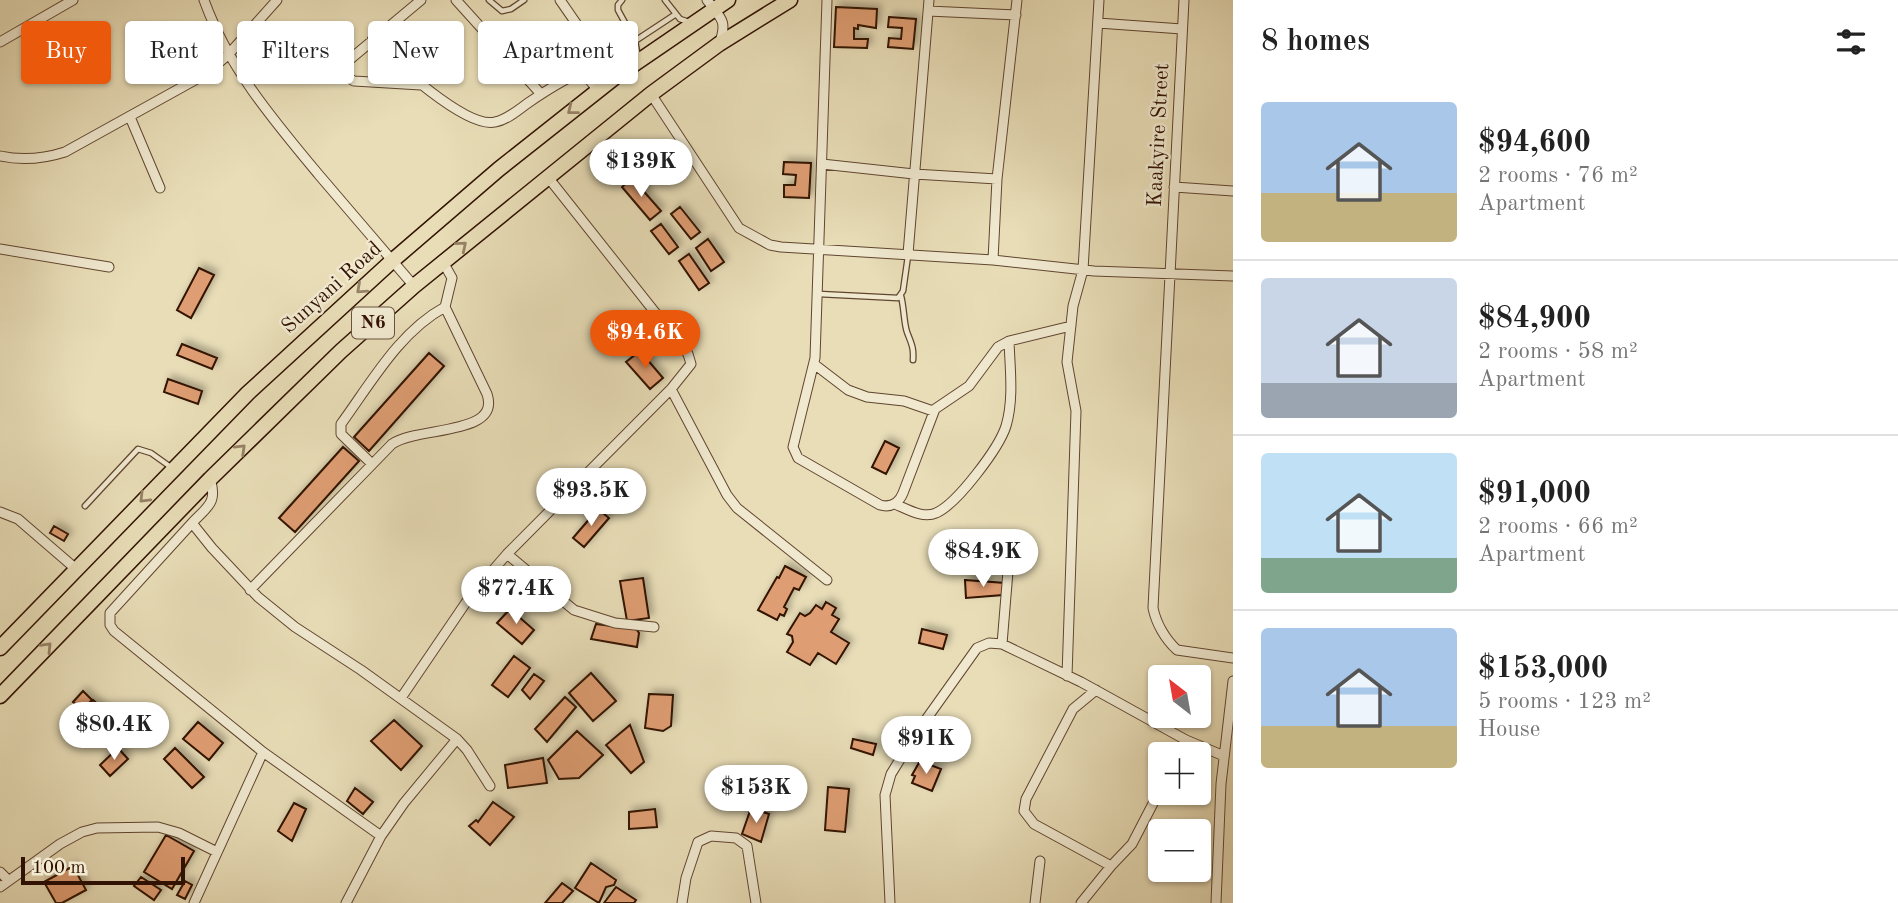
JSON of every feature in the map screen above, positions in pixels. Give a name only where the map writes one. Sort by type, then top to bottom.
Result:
[{"type":"main road","name":"Sunyani Road","points":[[638,60],[693,22],[710,4],[728,0]]},
{"type":"main road","name":"N6","points":[[0,696],[210,480],[341,351],[414,286],[651,94],[719,44],[790,0]]},
{"type":"main road","name":"Sunyani Road","points":[[0,648],[248,393],[392,261],[499,169],[606,84]]},
{"type":"street","points":[[0,42],[73,0]]},
{"type":"street","points":[[204,0],[215,31],[228,55],[269,115],[414,286]]},
{"type":"street","points":[[0,156],[30,159],[46,158],[65,152],[195,82],[228,55],[276,0]]},
{"type":"street","points":[[395,21],[421,0]]},
{"type":"street","points":[[456,0],[541,94]]},
{"type":"street","points":[[560,0],[575,21]]},
{"type":"street","points":[[827,0],[814,364],[793,447],[798,458],[880,505],[887,507],[895,504],[903,493],[933,411],[969,386],[998,347],[1009,341],[1071,326]]},
{"type":"street","points":[[908,254],[929,0]]},
{"type":"street","points":[[993,260],[997,179],[1017,0]]},
{"type":"street","points":[[1067,676],[1076,411],[1067,362],[1073,306],[1083,270],[1099,0]]},
{"type":"street","name":"Kaakyire Street","points":[[1184,0],[1153,608],[1154,618],[1170,644],[1177,650],[1233,658]]},
{"type":"street","points":[[710,4],[725,27],[719,44]]},
{"type":"street","points":[[928,11],[1016,15]]},
{"type":"street","points":[[1098,23],[1182,29]]},
{"type":"street","points":[[368,43],[342,66],[348,79],[368,81]]},
{"type":"street","points":[[409,84],[421,85],[479,121],[487,123],[507,117],[579,73],[585,75],[598,90]]},
{"type":"street","points":[[651,94],[739,228],[770,244],[820,250],[993,260],[1083,270],[1233,276]]},
{"type":"street","points":[[130,117],[160,188]]},
{"type":"street","points":[[822,164],[914,174],[997,179]]},
{"type":"street","points":[[401,698],[470,598],[507,554],[690,368],[688,354],[547,176]]},
{"type":"street","points":[[1174,187],[1233,191]]},
{"type":"street","points":[[0,249],[109,267]]},
{"type":"street","points":[[250,590],[399,439],[471,424],[483,419],[489,411],[491,404],[488,394],[445,307],[453,278],[443,262]]},
{"type":"street","points":[[372,464],[341,434],[339,428],[399,344],[424,319],[445,307]]},
{"type":"street","points":[[895,504],[920,514],[934,514],[951,502],[994,452],[1006,427],[1011,399],[1009,341]]},
{"type":"street","points":[[814,364],[848,390],[867,397],[904,401],[933,411]]},
{"type":"street","points":[[671,389],[719,483],[732,502],[827,580]]},
{"type":"street","points":[[210,480],[214,491],[213,501],[110,613],[110,625],[263,751],[381,835]]},
{"type":"street","points":[[0,512],[18,519],[76,569]]},
{"type":"street","points":[[192,523],[250,590],[295,627],[457,739],[490,786]]},
{"type":"street","points":[[1002,644],[1010,547]]},
{"type":"street","points":[[507,554],[574,610],[615,623],[654,627]]},
{"type":"street","points":[[890,903],[885,795],[891,774],[915,735],[977,648],[989,643],[1002,644],[1096,690],[1186,740],[1224,756]]},
{"type":"street","points":[[1216,903],[1224,756],[1233,681]]},
{"type":"street","points":[[1096,690],[1073,709],[1026,799],[1024,811],[1034,824],[1111,866]]},
{"type":"street","points":[[346,903],[381,835],[457,739]]},
{"type":"street","points":[[194,903],[263,751]]},
{"type":"street","points":[[1081,903],[1132,844],[1152,805]]},
{"type":"street","points":[[0,887],[66,840],[97,828],[158,827],[179,833],[217,852]]},
{"type":"street","points":[[682,903],[696,846],[704,838],[711,836],[736,838],[747,846],[756,903]]},
{"type":"street","points":[[1035,903],[1040,862]]},
{"type":"street","points":[[0,872],[8,880]]},
{"type":"lane","points":[[489,0],[502,11],[511,9],[524,0]]},
{"type":"lane","points":[[622,0],[618,10],[624,21]]},
{"type":"lane","points":[[665,0],[686,22],[693,22]]},
{"type":"lane","points":[[638,39],[676,14]]},
{"type":"lane","points":[[908,254],[901,296],[906,317],[905,330],[914,345],[913,360]]},
{"type":"lane","points":[[818,294],[893,299],[901,296]]},
{"type":"lane","points":[[86,506],[138,449],[151,453],[173,469]]},
{"type":"building","points":[[836,7],[877,9],[876,28],[858,25],[858,29],[854,28],[854,39],[868,39],[867,48],[834,47]]},
{"type":"building","points":[[889,17],[916,19],[913,49],[888,47],[889,38],[901,39],[902,28],[888,27]]},
{"type":"building","points":[[784,162],[811,163],[809,198],[784,197],[784,185],[795,185],[796,175],[783,174]]},
{"type":"building","points":[[632,178],[661,211],[650,220],[622,187]]},
{"type":"building","points":[[680,207],[700,232],[691,239],[671,214]]},
{"type":"building","points":[[661,224],[678,247],[669,254],[651,231]]},
{"type":"building","points":[[708,239],[724,262],[711,271],[696,248]]},
{"type":"building","points":[[689,254],[709,283],[699,290],[679,261]]},
{"type":"building","points":[[199,268],[214,275],[191,318],[177,310]]},
{"type":"building","points":[[610,320],[630,345],[620,353],[599,329]]},
{"type":"building","points":[[182,344],[217,358],[212,369],[177,355]]},
{"type":"building","points":[[640,351],[663,378],[650,389],[626,362]]},
{"type":"building","points":[[429,353],[444,366],[369,451],[354,437]]},
{"type":"building","points":[[168,379],[202,391],[198,404],[164,392]]},
{"type":"building","points":[[885,441],[899,448],[886,474],[872,467]]},
{"type":"building","points":[[343,447],[359,461],[295,532],[279,518]]},
{"type":"building","points":[[598,509],[609,518],[584,547],[573,538]]},
{"type":"building","points":[[54,526],[68,534],[64,541],[50,533]]},
{"type":"building","points":[[785,566],[806,577],[799,590],[794,588],[784,607],[787,609],[784,616],[780,614],[777,620],[758,610]]},
{"type":"building","points":[[643,578],[649,618],[627,621],[620,581]]},
{"type":"building","points":[[965,580],[1005,583],[1003,595],[966,598]]},
{"type":"building","points":[[826,602],[836,608],[832,615],[839,619],[831,632],[849,643],[836,664],[818,653],[810,665],[787,652],[793,642],[792,636],[787,634],[800,613],[805,616],[816,605],[822,609]]},
{"type":"building","points":[[510,609],[534,630],[522,644],[497,623]]},
{"type":"building","points":[[596,624],[636,629],[639,633],[637,647],[591,639]]},
{"type":"building","points":[[922,629],[947,635],[943,649],[919,643]]},
{"type":"building","points":[[514,656],[530,668],[508,697],[492,685]]},
{"type":"building","points":[[591,673],[616,701],[593,721],[569,693]]},
{"type":"building","points":[[534,674],[544,681],[530,699],[522,690]]},
{"type":"building","points":[[83,691],[92,700],[82,710],[73,702]]},
{"type":"building","points":[[649,694],[673,695],[671,726],[663,731],[645,728]]},
{"type":"building","points":[[565,697],[576,707],[547,742],[535,729]]},
{"type":"building","points":[[93,700],[126,730],[115,741],[82,711]]},
{"type":"building","points":[[394,720],[422,746],[401,770],[371,741]]},
{"type":"building","points":[[198,722],[223,743],[209,760],[183,739]]},
{"type":"building","points":[[630,725],[644,762],[631,773],[606,745]]},
{"type":"building","points":[[577,731],[603,755],[579,778],[559,779],[548,760]]},
{"type":"building","points":[[853,739],[876,744],[873,755],[851,748]]},
{"type":"building","points":[[118,748],[128,759],[110,776],[100,765]]},
{"type":"building","points":[[175,748],[204,777],[192,788],[164,759]]},
{"type":"building","points":[[543,758],[547,783],[508,788],[505,765]]},
{"type":"building","points":[[920,761],[941,769],[932,791],[912,783],[915,776],[912,775]]},
{"type":"building","points":[[828,787],[849,789],[845,832],[825,830]]},
{"type":"building","points":[[355,788],[373,802],[363,814],[347,801]]},
{"type":"building","points":[[493,802],[514,817],[490,845],[469,826],[476,820],[478,822]]},
{"type":"building","points":[[294,803],[306,809],[292,841],[278,831]]},
{"type":"building","points":[[751,808],[769,814],[761,842],[742,834]]},
{"type":"building","points":[[655,809],[657,827],[629,829],[629,812]]},
{"type":"building","points":[[166,835],[194,851],[172,889],[144,872]]},
{"type":"building","points":[[591,863],[616,880],[614,885],[606,887],[599,903],[575,888]]},
{"type":"building","points":[[73,866],[86,890],[62,903],[56,903],[44,882]]},
{"type":"building","points":[[141,877],[161,890],[154,900],[134,886]]},
{"type":"building","points":[[185,881],[192,885],[185,899],[177,895]]},
{"type":"building","points":[[562,883],[573,891],[562,903],[545,903]]},
{"type":"building","points":[[616,887],[636,900],[634,903],[604,903]]}]
